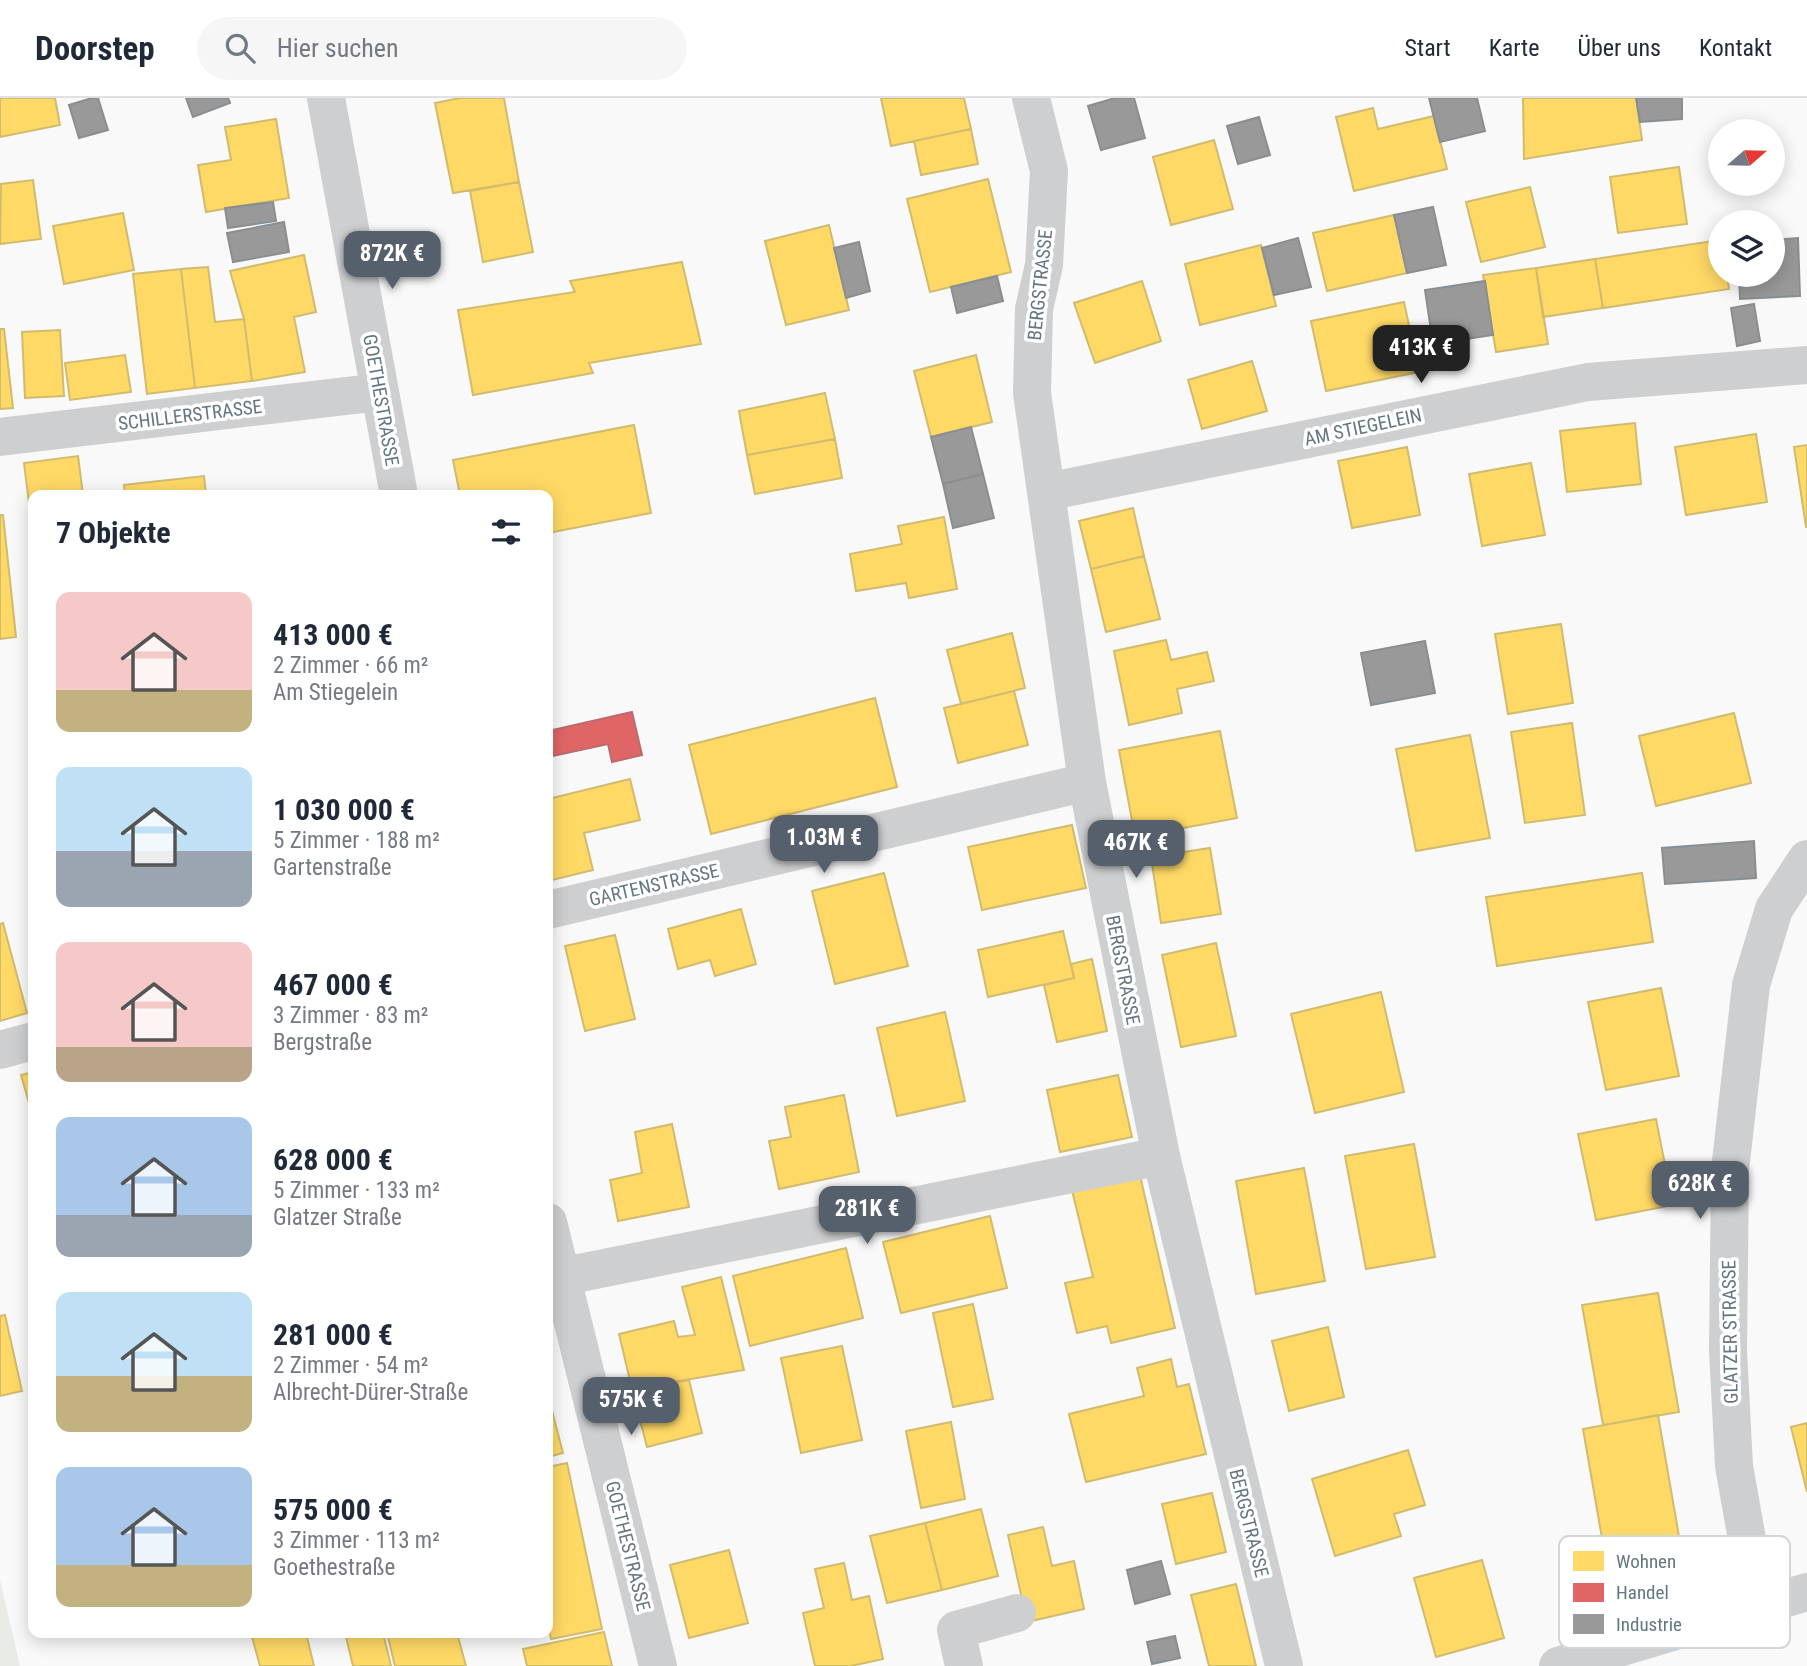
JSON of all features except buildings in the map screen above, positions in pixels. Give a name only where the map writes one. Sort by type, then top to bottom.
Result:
[{"type":"street","name":"GOETHESTRASSE","points":[[326,98],[398,490]]},
{"type":"street","name":"BERGSTRASSE","points":[[1031,98],[1049,171],[1044,265],[1034,309],[1032,393],[1087,782],[1161,1156],[1284,1666]]},
{"type":"street","name":"AM STIEGELEIN","points":[[1046,492],[1588,382],[1807,365]]},
{"type":"street","name":"SCHILLERSTRASSE","points":[[0,437],[380,392]]},
{"type":"street","name":"GARTENSTRASSE","points":[[553,909],[1087,782]]},
{"type":"street","name":"GLATZER STRASSE","points":[[1746,1536],[1734,1466],[1728,1351],[1730,1170],[1751,985],[1774,909],[1807,859]]},
{"type":"street","points":[[0,1050],[28,1042]]},
{"type":"street","points":[[560,1277],[1161,1156]]},
{"type":"street","name":"GOETHESTRASSE","points":[[553,1246],[658,1666]]},
{"type":"street","points":[[1790,1597],[1807,1592]]},
{"type":"street","points":[[964,1666],[956,1630],[1017,1613]]},
{"type":"street","points":[[1558,1666],[1618,1648]]},
{"type":"shaded area","points":[[0,1580],[20,1666],[0,1666]]}]
